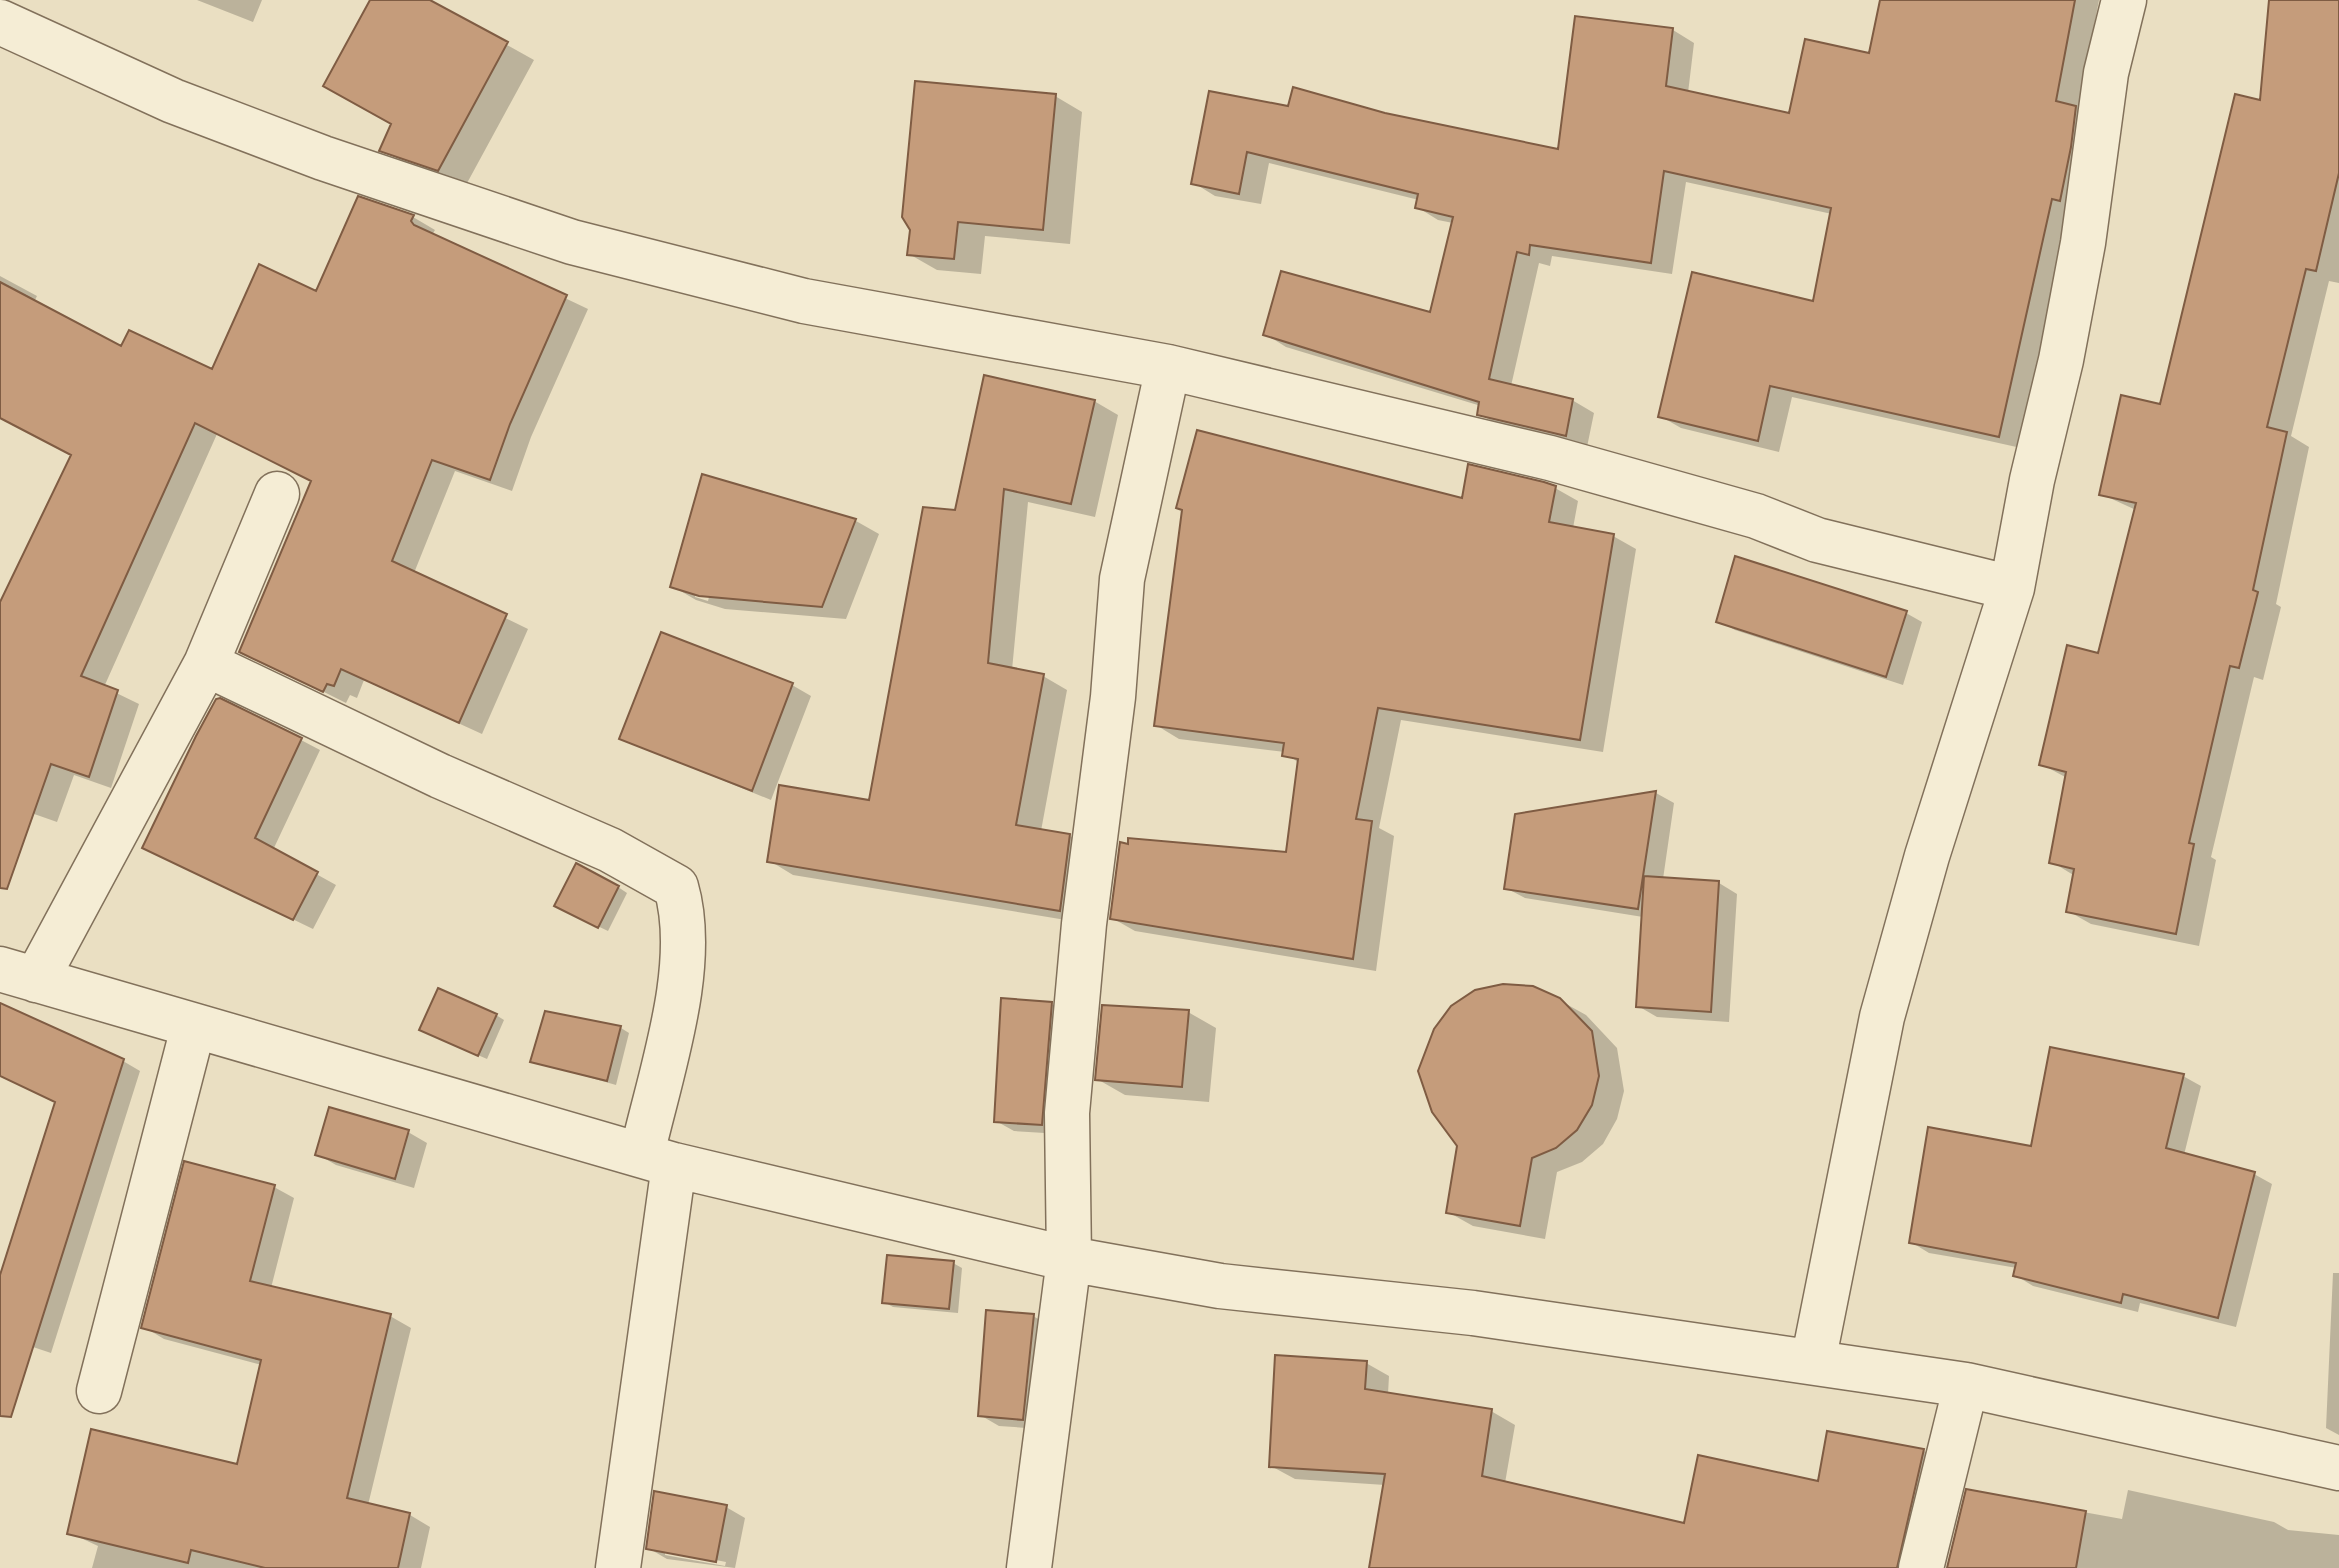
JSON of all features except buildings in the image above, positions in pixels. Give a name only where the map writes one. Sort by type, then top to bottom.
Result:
[{"type":"street","points":[[1813,1362],[1882,1017],[1927,856],[2012,588],[2032,480],[2064,345],[2083,243],[2106,73],[2124,0]]},
{"type":"street","points":[[0,22],[173,101],[323,158],[572,242],[804,301],[1168,367],[1550,458],[1756,516],[1817,540],[2012,588]]},
{"type":"street","points":[[1029,1568],[1069,1259],[1067,1113],[1084,924],[1113,697],[1122,579],[1168,367]]},
{"type":"street","points":[[277,494],[206,664],[18,974],[193,1028],[658,1160],[1069,1259],[1220,1286],[1473,1313],[1966,1385],[2339,1468]]},
{"type":"street","points":[[206,664],[440,776],[610,850],[676,887],[682,908],[685,960],[658,1160],[618,1568]]},
{"type":"street","points":[[99,1391],[193,1028]]},
{"type":"street","points":[[1921,1568],[1966,1385]]}]
